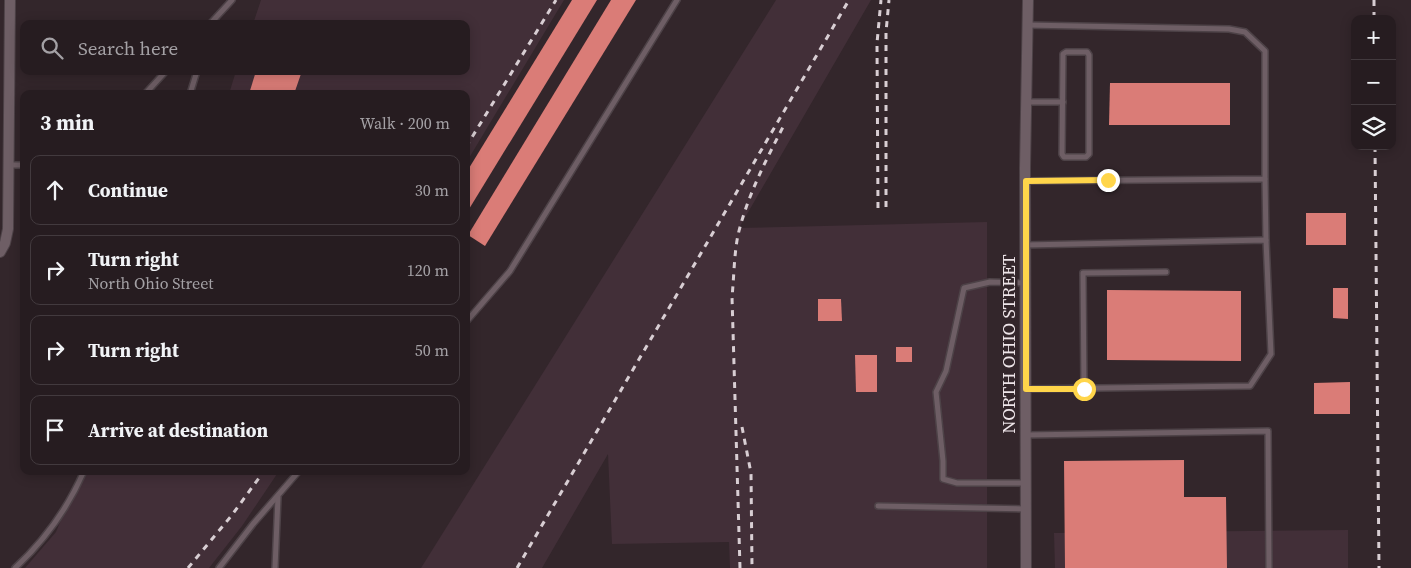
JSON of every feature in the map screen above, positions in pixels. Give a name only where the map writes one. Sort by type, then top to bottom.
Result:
[{"type":"street","points":[[0,252],[5,243],[8,229],[10,0]]},
{"type":"street","name":"NORTH OHIO STREET","points":[[1026,568],[1025,246],[1028,0]]},
{"type":"lane","points":[[214,20],[232,0]]},
{"type":"lane","points":[[470,317],[510,271],[676,0]]},
{"type":"lane","points":[[1026,389],[1250,386],[1270,354],[1266,240],[1265,51],[1244,32],[1229,29],[1027,25]]},
{"type":"lane","points":[[1066,52],[1087,52],[1089,54],[1089,154],[1086,157],[1064,157],[1062,154],[1063,102],[1063,54],[1066,52]]},
{"type":"lane","points":[[149,90],[162,75]]},
{"type":"lane","points":[[191,90],[196,75]]},
{"type":"lane","points":[[1026,102],[1063,102]]},
{"type":"lane","points":[[9,165],[20,165]]},
{"type":"lane","points":[[1026,181],[1265,179]]},
{"type":"lane","points":[[1025,246],[1266,240]]},
{"type":"lane","points":[[1084,389],[1083,273],[1166,272]]},
{"type":"lane","points":[[1026,283],[990,282],[964,288],[946,371],[936,392],[943,479],[956,483],[1026,483]]},
{"type":"lane","points":[[1026,435],[1268,431],[1270,568]]},
{"type":"lane","points":[[15,568],[29,555],[53,526],[77,488],[82,475]]},
{"type":"lane","points":[[219,568],[253,524],[296,475]]},
{"type":"lane","points":[[275,568],[278,496]]},
{"type":"lane","points":[[878,506],[1026,509]]},
{"type":"shaded area","points":[[261,0],[564,0],[470,156],[470,90],[230,90],[235,75],[470,75],[470,20],[254,20]]},
{"type":"shaded area","points":[[776,0],[871,0],[739,228],[987,222],[987,568],[730,568],[729,542],[612,544],[608,454],[542,568],[421,568]]},
{"type":"shaded area","points":[[79,475],[276,475],[242,526],[209,568],[25,568],[56,532]]},
{"type":"shaded area","points":[[1348,530],[1348,568],[1055,568],[1054,533]]},
{"type":"building","points":[[572,0],[597,0],[470,207],[470,166]]},
{"type":"building","points":[[611,0],[636,0],[485,246],[470,236],[470,232]]},
{"type":"building","points":[[255,75],[301,75],[295,90],[250,90]]},
{"type":"building","points":[[1110,83],[1230,83],[1230,125],[1109,125]]},
{"type":"building","points":[[1306,213],[1346,213],[1346,245],[1306,245]]},
{"type":"building","points":[[1333,288],[1348,288],[1348,319],[1333,318]]},
{"type":"building","points":[[1107,290],[1241,291],[1241,361],[1107,360]]},
{"type":"building","points":[[818,299],[841,299],[842,321],[818,321]]},
{"type":"building","points":[[896,347],[912,347],[912,362],[896,362]]},
{"type":"building","points":[[855,355],[877,355],[877,392],[856,392]]},
{"type":"building","points":[[1350,382],[1350,414],[1314,414],[1314,383]]},
{"type":"building","points":[[1184,460],[1184,497],[1226,497],[1227,568],[1065,568],[1064,461]]},
{"type":"railway","points":[[470,140],[556,0]]},
{"type":"railway","points":[[517,568],[849,0]]},
{"type":"railway","points":[[878,208],[877,43],[881,0]]},
{"type":"railway","points":[[886,207],[886,32],[889,0]]},
{"type":"railway","points":[[1374,0],[1374,15]]},
{"type":"railway","points":[[740,568],[732,297],[735,258],[738,235],[751,193],[783,127]]},
{"type":"railway","points":[[1375,150],[1379,568]]},
{"type":"railway","points":[[742,427],[751,473],[752,568]]},
{"type":"railway","points":[[188,568],[232,515],[261,475]]},
{"type":"route","points":[[1084,389],[1026,389],[1026,181],[1108,180]]}]
